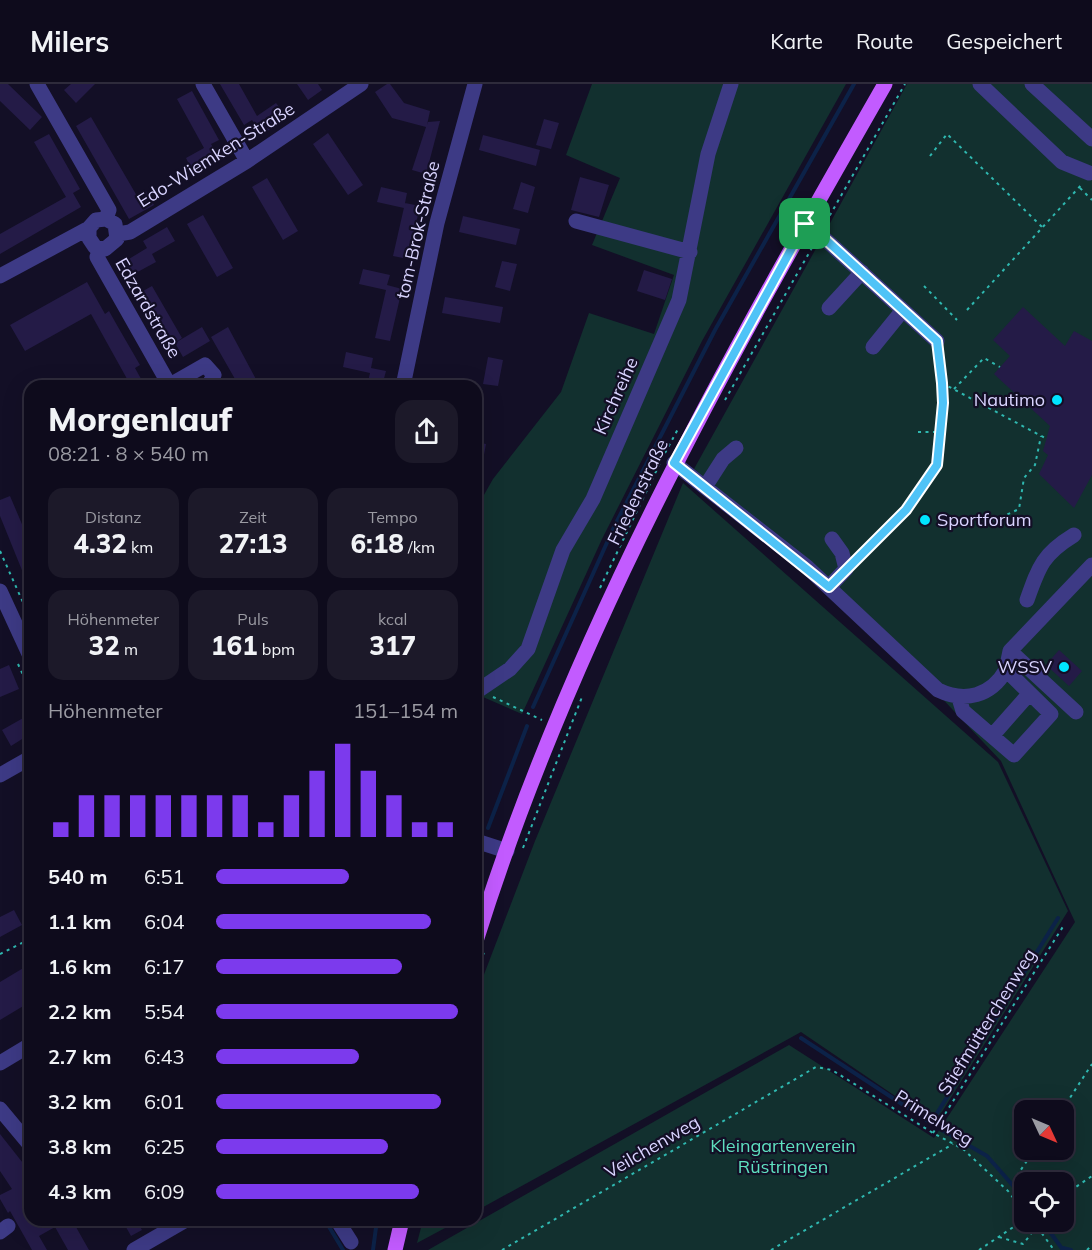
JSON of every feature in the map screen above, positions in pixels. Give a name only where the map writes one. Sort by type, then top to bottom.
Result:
[{"type":"main road","name":"Friedenstraße","points":[[482,943],[591,637],[674,463],[885,84]]},
{"type":"main road","points":[[395,1250],[401,1226]]},
{"type":"street","points":[[38,84],[109,210],[106,219]]},
{"type":"street","points":[[203,84],[247,161]]},
{"type":"street","name":"Edo-Wiemken-Straße","points":[[100,249],[115,244],[118,234],[130,232],[247,161],[361,84]]},
{"type":"street","name":"tom-Brok-Straße","points":[[404,380],[437,223],[475,84]]},
{"type":"street","name":"Kirchreihe","points":[[482,689],[510,669],[528,649],[563,550],[593,499],[680,300],[708,154],[731,84]]},
{"type":"street","points":[[980,84],[1062,162],[1091,170]]},
{"type":"street","points":[[1032,84],[1092,139]]},
{"type":"street","points":[[0,276],[89,228],[96,220],[106,219],[115,224],[118,234]]},
{"type":"street","points":[[576,221],[690,252]]},
{"type":"street","points":[[805,224],[862,272],[937,341]]},
{"type":"street","points":[[89,228],[88,238],[100,249]]},
{"type":"street","name":"Edzardstraße","points":[[100,249],[97,257],[167,380]]},
{"type":"street","points":[[830,308],[862,272]]},
{"type":"street","points":[[873,347],[903,310]]},
{"type":"street","name":"Edzardstraße","points":[[179,380],[205,365],[214,375],[211,380]]},
{"type":"street","points":[[705,487],[723,459],[736,448]]},
{"type":"street","points":[[674,463],[829,587],[920,676],[938,690],[959,698],[982,694],[997,685],[1006,670],[1010,651],[1092,565]]},
{"type":"street","points":[[1027,600],[1039,565],[1052,548],[1074,535]]},
{"type":"street","points":[[829,587],[846,569],[842,553],[832,539]]},
{"type":"street","points":[[0,591],[24,643]]},
{"type":"street","points":[[1010,651],[1076,712]]},
{"type":"street","points":[[959,698],[963,711],[1014,755],[1051,714],[1006,670]]},
{"type":"street","points":[[992,736],[1029,694]]},
{"type":"street","points":[[0,775],[24,761]]},
{"type":"street","points":[[482,844],[513,853]]},
{"type":"street","points":[[0,1063],[24,1049]]},
{"type":"street","points":[[0,1109],[24,1138]]},
{"type":"street","points":[[134,1250],[176,1226]]},
{"type":"street","points":[[342,1226],[351,1242]]},
{"type":"path","points":[[721,407],[905,84]]},
{"type":"path","points":[[930,156],[947,134],[1042,227]]},
{"type":"path","points":[[967,310],[1080,188],[1091,170]]},
{"type":"path","points":[[1080,188],[1092,200]]},
{"type":"path","points":[[924,286],[957,320]]},
{"type":"path","points":[[846,569],[912,501],[937,465],[942,383],[937,341]]},
{"type":"path","points":[[954,389],[984,358],[1000,367]]},
{"type":"path","points":[[942,383],[1047,439]]},
{"type":"path","points":[[918,432],[940,432]]},
{"type":"path","points":[[987,524],[1019,509],[1024,478],[1035,465],[1041,436]]},
{"type":"path","points":[[0,551],[24,605]]},
{"type":"path","points":[[513,853],[585,689]]},
{"type":"path","points":[[482,691],[543,720]]},
{"type":"path","name":"Stiefmütterchenweg","points":[[933,1134],[1064,925]]},
{"type":"path","points":[[0,954],[24,942]]},
{"type":"path","points":[[1069,1100],[1092,1065]]},
{"type":"path","name":"Primelweg","points":[[816,1067],[832,1070],[933,1134],[953,1144],[979,1162],[1014,1201]]},
{"type":"path","name":"Veilchenweg","points":[[502,1250],[816,1067]]},
{"type":"path","points":[[771,1250],[953,1144]]},
{"type":"path","points":[[1074,1188],[1092,1176]]},
{"type":"path","points":[[979,1250],[1014,1227]]},
{"type":"path","points":[[999,1237],[1023,1244],[1031,1232]]},
{"type":"path","points":[[1040,1232],[1054,1250]]},
{"type":"path","points":[[1087,1250],[1092,1245]]},
{"type":"green space","points":[[592,84],[846,84],[702,341],[602,539],[522,714],[482,697],[482,498],[493,479],[561,392],[589,313],[654,334],[674,275],[592,245],[620,178],[566,155]]},
{"type":"green space","name":"Sportforum","points":[[907,84],[1092,84],[1092,1250],[428,1250],[470,1226],[482,1226],[482,1219],[789,1045],[934,1138],[1075,922],[1001,761],[823,572],[694,469]]},
{"type":"green space","points":[[683,483],[998,762],[1068,911],[935,1123],[801,1032],[482,1208],[482,980],[535,841]]},
{"type":"green space","points":[[421,1226],[449,1226],[417,1243]]},
{"type":"building","points":[[0,84],[8,84],[42,117],[30,130],[0,101]]},
{"type":"building","points":[[71,84],[95,84],[76,103],[64,90]]},
{"type":"building","points":[[220,84],[239,84],[257,116],[276,103],[287,117],[262,135],[252,120],[244,125]]},
{"type":"building","points":[[297,84],[318,84],[322,90],[308,100]]},
{"type":"building","points":[[390,84],[404,103],[430,111],[427,125],[428,122],[440,121],[426,174],[412,170],[426,127],[392,118],[375,92]]},
{"type":"building","points":[[192,91],[219,140],[211,144],[219,158],[193,172],[186,158],[204,148],[177,99]]},
{"type":"building","points":[[91,117],[137,196],[146,191],[154,205],[129,219],[76,126]]},
{"type":"building","points":[[544,119],[559,123],[551,149],[536,145]]},
{"type":"building","points":[[328,133],[363,185],[348,195],[313,144]]},
{"type":"building","points":[[49,134],[80,189],[66,197],[34,142]]},
{"type":"building","points":[[483,135],[540,150],[536,166],[479,150]]},
{"type":"building","points":[[580,177],[609,185],[599,217],[571,210]]},
{"type":"building","points":[[267,178],[298,231],[283,240],[252,187]]},
{"type":"building","points":[[521,182],[535,187],[528,213],[513,209]]},
{"type":"building","points":[[381,187],[407,193],[404,208],[377,202]]},
{"type":"building","points":[[73,193],[81,207],[0,254],[0,234]]},
{"type":"building","points":[[405,203],[420,206],[408,259],[393,256]]},
{"type":"building","points":[[203,215],[233,268],[217,277],[187,224]]},
{"type":"building","points":[[463,216],[520,229],[516,245],[459,232]]},
{"type":"building","points":[[167,227],[175,241],[152,254],[156,262],[132,275],[124,262],[147,248],[143,241]]},
{"type":"building","points":[[502,261],[517,264],[510,291],[495,287]]},
{"type":"building","points":[[363,269],[390,275],[387,285],[402,289],[390,341],[375,338],[386,290],[359,284]]},
{"type":"building","points":[[644,270],[672,279],[665,300],[637,291]]},
{"type":"building","points":[[87,282],[105,314],[109,311],[140,365],[135,368],[142,380],[128,380],[91,314],[25,351],[10,325]]},
{"type":"building","points":[[152,286],[182,338],[167,348],[136,295]]},
{"type":"building","points":[[445,297],[503,307],[500,323],[442,313]]},
{"type":"building","name":"Nautimo","points":[[1023,307],[1065,346],[1074,331],[1092,341],[1092,475],[1074,508],[1039,474],[1048,455],[1043,451],[1050,426],[994,374],[1010,356],[993,340]]},
{"type":"building","points":[[202,327],[210,341],[183,357],[175,343]]},
{"type":"building","points":[[228,327],[256,380],[236,380],[211,337]]},
{"type":"building","points":[[346,352],[373,358],[371,368],[386,371],[384,380],[368,380],[370,373],[343,367]]},
{"type":"building","points":[[488,357],[503,360],[498,386],[483,384]]},
{"type":"building","points":[[482,443],[486,444],[482,465]]},
{"type":"building","points":[[10,496],[24,529],[24,575],[0,516],[0,500]]},
{"type":"building","points":[[1059,650],[1082,671],[1069,686],[1046,665]]},
{"type":"building","points":[[9,665],[19,689],[0,697],[0,669]]},
{"type":"building","points":[[24,718],[24,738],[11,746],[2,730]]},
{"type":"building","points":[[14,910],[22,925],[0,937],[0,917]]},
{"type":"building","points":[[24,968],[24,1006],[0,1020],[0,982]]},
{"type":"building","points":[[0,1134],[24,1164],[24,1226],[75,1226],[89,1250],[68,1250],[55,1227],[39,1236],[47,1250],[32,1250],[10,1211],[8,1213],[0,1199],[0,1195],[12,1189],[0,1171]]},
{"type":"building","points":[[125,1226],[140,1226],[142,1230],[131,1236]]},
{"type":"waterway","points":[[533,707],[614,527],[715,330],[854,84]]},
{"type":"waterway","points":[[488,828],[527,726]]},
{"type":"waterway","points":[[931,1123],[1058,918]]},
{"type":"waterway","points":[[801,1038],[931,1123]]},
{"type":"waterway","points":[[942,1130],[987,1156],[1014,1187]]},
{"type":"waterway","points":[[329,1226],[343,1250]]},
{"type":"waterway","points":[[373,1250],[376,1226]]},
{"type":"waterway","points":[[1050,1232],[1063,1250]]},
{"type":"waterway","points":[[1063,1248],[1071,1250]]},
{"type":"place","name":"Nautimo","points":[[1057,400]]},
{"type":"place","name":"Sportforum","points":[[925,520]]},
{"type":"place","name":"WSSV","points":[[1064,667]]},
{"type":"route","points":[[805,224],[814,229],[937,341],[942,383],[943,403],[937,465],[906,510],[829,587],[682,467],[674,463],[805,224]]},
{"type":"park label","name":"Kleingartenverein Rüstringen","points":[[783,1156]]}]
